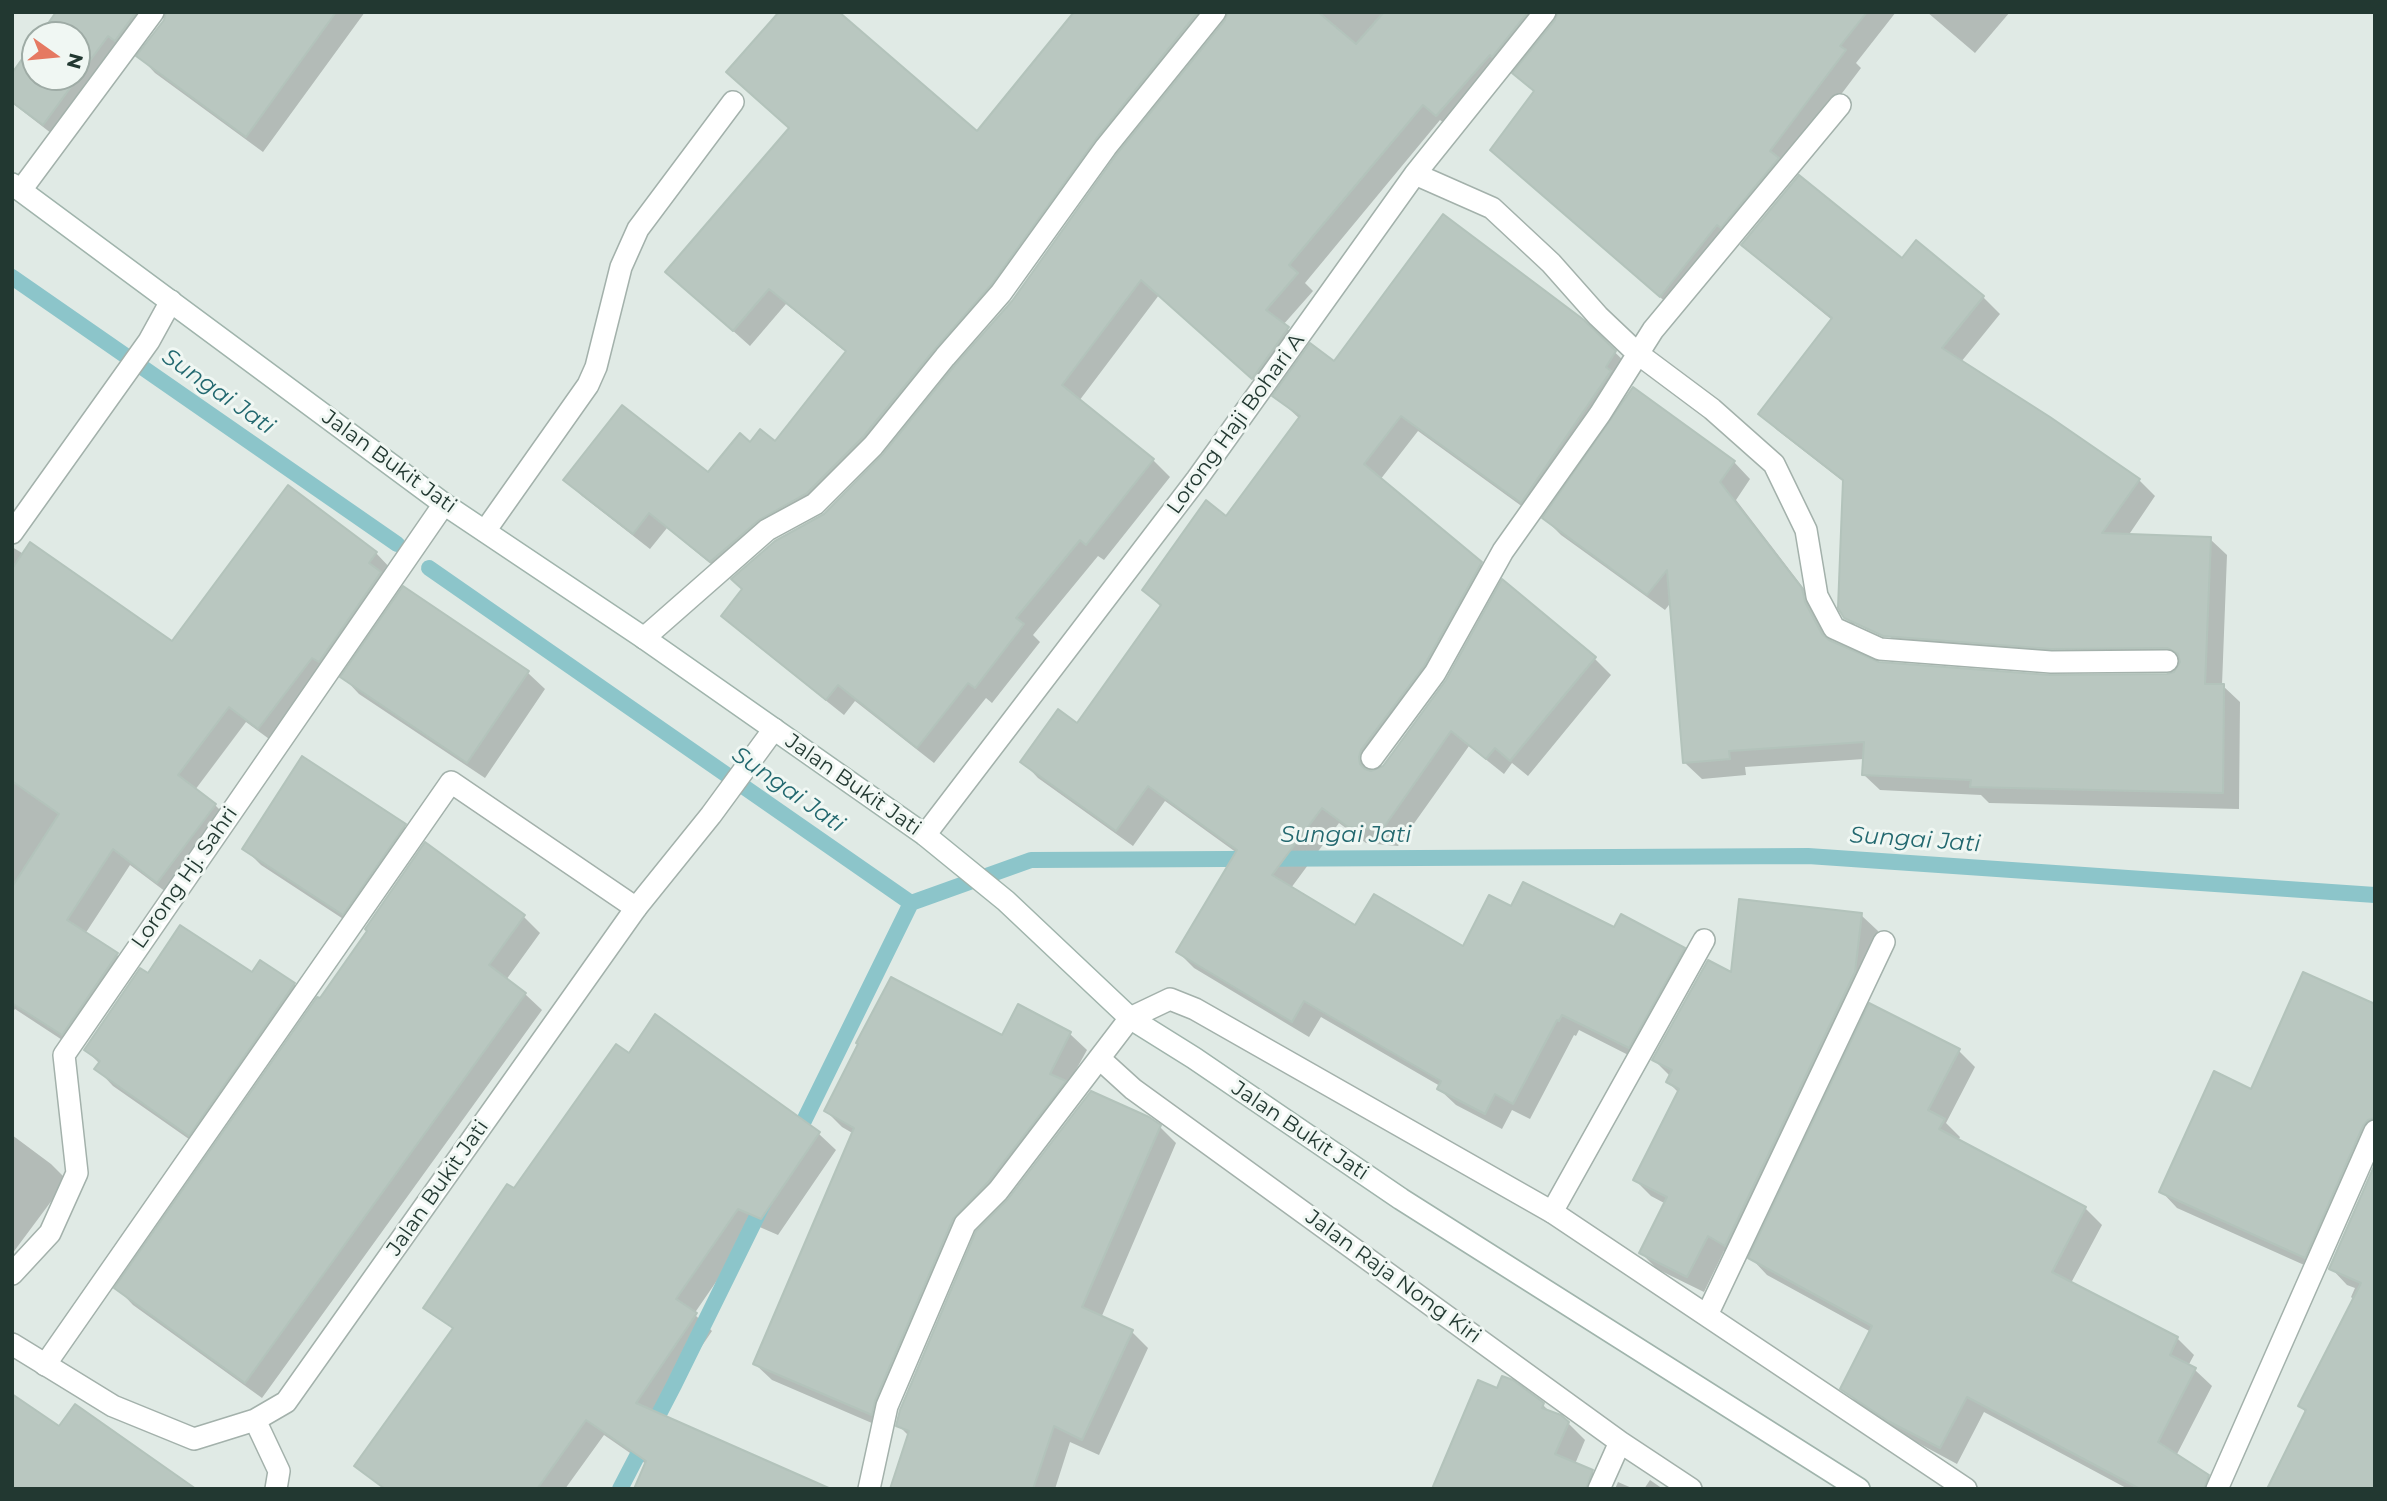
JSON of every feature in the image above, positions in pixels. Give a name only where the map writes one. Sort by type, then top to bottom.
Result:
[{"type":"street","points":[[17,187],[153,12]]},
{"type":"street","points":[[644,638],[767,530],[815,504],[873,446],[944,357],[1001,293],[1106,147],[1215,12]]},
{"type":"street","name":"Lorong Haji Bohari A","points":[[925,835],[1197,479],[1415,174],[1545,12]]},
{"type":"street","points":[[485,531],[588,385],[596,367],[621,267],[638,229],[733,102]]},
{"type":"street","points":[[1372,758],[1435,673],[1503,551],[1600,414],[1653,330],[1840,105]]},
{"type":"street","points":[[1415,174],[1492,208],[1551,263],[1598,316],[1637,353],[1712,409],[1774,464],[1806,530],[1817,596],[1833,628],[1880,649],[2051,662],[2167,661]]},
{"type":"street","name":"Jalan Bukit Jati","points":[[17,187],[444,504],[644,638],[925,835],[1006,901],[1130,1018],[1194,1058],[1401,1199],[1859,1489]]},
{"type":"street","points":[[12,533],[149,341],[172,301]]},
{"type":"street","name":"Lorong Hj. Sahri","points":[[12,1274],[50,1233],[77,1173],[64,1055],[444,504]]},
{"type":"street","name":"Jalan Bukit Jati","points":[[12,1344],[113,1406],[194,1439],[255,1420],[286,1402],[636,908],[711,815],[774,729]]},
{"type":"street","points":[[45,1365],[450,782],[636,908]]},
{"type":"street","points":[[1552,1212],[1704,940]]},
{"type":"street","points":[[1707,1315],[1884,942]]},
{"type":"street","points":[[869,1489],[887,1406],[965,1224],[998,1192],[1130,1018],[1170,999],[1195,1009],[1552,1212],[1966,1489]]},
{"type":"street","name":"Jalan Raja Nong Kiri","points":[[1100,1059],[1133,1089],[1620,1441],[1691,1489]]},
{"type":"street","points":[[2217,1489],[2375,1131]]},
{"type":"street","points":[[255,1420],[279,1471],[276,1489]]},
{"type":"street","points":[[1599,1489],[1620,1441]]},
{"type":"building","points":[[56,12],[136,12],[115,41],[108,36],[91,59],[91,21],[50,21]]},
{"type":"building","points":[[166,12],[336,12],[246,137],[136,56],[164,20]]},
{"type":"building","points":[[779,12],[839,12],[977,131],[1074,12],[1198,12],[1096,139],[991,285],[863,437],[807,493],[759,520],[710,562],[649,513],[633,534],[563,480],[622,405],[708,472],[740,433],[750,442],[760,429],[775,441],[846,351],[769,289],[733,331],[665,272],[789,128],[726,72]]},
{"type":"building","points":[[1228,12],[1318,12],[1356,44],[1384,12],[1528,12],[1492,57],[1490,55],[1436,116],[1423,105],[1289,265],[1298,273],[1266,310],[1289,327],[1252,379],[1141,280],[1062,385],[1154,459],[1086,545],[1080,540],[1016,618],[1024,624],[975,688],[968,683],[917,748],[838,685],[826,700],[721,616],[742,589],[731,579],[775,541],[824,514],[883,454],[955,365],[1012,301],[1116,155],[1225,20]]},
{"type":"building","points":[[1558,12],[1867,12],[1840,46],[1846,50],[1770,151],[1779,158],[1721,228],[1717,225],[1660,297],[1490,150],[1534,91],[1512,73],[1555,20]]},
{"type":"building","points":[[21,60],[21,91],[68,91],[43,125],[12,102],[12,73]]},
{"type":"building","points":[[1799,175],[1902,258],[1916,240],[1984,296],[1942,348],[2140,479],[2102,533],[2211,537],[2205,684],[2224,684],[2223,793],[1970,787],[1971,780],[1862,775],[1864,742],[1729,751],[1730,759],[1683,763],[1667,570],[1647,595],[1542,518],[1633,387],[1735,461],[1720,482],[1802,588],[1805,602],[1822,634],[1829,640],[1879,662],[2050,675],[2167,674],[2174,672],[2180,662],[2178,654],[2167,648],[2051,649],[1883,636],[1844,618],[1838,608],[1843,480],[1758,414],[1832,318],[1741,245]]},
{"type":"building","points":[[1443,214],[1584,320],[1616,351],[1606,367],[1611,371],[1521,503],[1401,416],[1364,464],[1482,562],[1424,666],[1361,750],[1360,764],[1371,771],[1383,766],[1446,680],[1502,579],[1596,657],[1510,761],[1495,748],[1486,759],[1451,731],[1382,830],[1348,827],[1322,808],[1272,875],[1355,925],[1374,894],[1463,946],[1489,895],[1511,906],[1523,882],[1614,927],[1621,914],[1685,948],[1629,1048],[1562,1015],[1513,1104],[1495,1094],[1485,1114],[1437,1089],[1441,1081],[1304,1001],[1292,1022],[1176,952],[1237,850],[1148,786],[1116,831],[1020,762],[1058,709],[1077,723],[1161,605],[1142,590],[1206,500],[1226,516],[1300,416],[1272,396],[1310,343],[1334,361]]},
{"type":"building","points":[[288,485],[377,552],[369,563],[381,572],[319,662],[312,658],[258,729],[229,707],[178,775],[216,804],[157,883],[113,849],[67,920],[118,953],[62,1035],[12,1003],[12,887],[59,814],[12,781],[12,569],[30,542],[172,641]]},
{"type":"building","points":[[403,586],[529,671],[467,763],[340,677]]},
{"type":"building","points":[[302,756],[406,824],[343,915],[242,849]]},
{"type":"building","points":[[425,842],[525,915],[489,965],[526,993],[245,1383],[114,1288],[317,997],[320,998],[367,931],[365,929]]},
{"type":"building","points":[[1739,899],[1862,913],[1855,972],[1725,1246],[1708,1236],[1687,1277],[1639,1253],[1667,1197],[1633,1180],[1679,1089],[1666,1082],[1672,1070],[1652,1060],[1708,960],[1731,972]]},
{"type":"building","points":[[180,925],[252,972],[260,960],[295,983],[189,1136],[94,1069],[100,1061],[84,1050],[140,968],[148,973]]},
{"type":"building","points":[[2303,972],[2375,1004],[2375,1118],[2368,1120],[2363,1126],[2305,1258],[2159,1192],[2214,1071],[2251,1089]]},
{"type":"building","points":[[891,977],[1002,1035],[1018,1004],[1071,1032],[1050,1074],[1066,1081],[988,1182],[953,1219],[875,1401],[872,1415],[753,1364],[854,1128],[824,1111]]},
{"type":"building","points":[[1869,1003],[1960,1049],[1928,1110],[1945,1119],[1939,1129],[2086,1207],[2052,1272],[2178,1337],[2170,1355],[2196,1368],[2158,1442],[2209,1475],[2204,1489],[2140,1489],[1967,1397],[1940,1448],[1888,1421],[1840,1389],[1872,1326],[1748,1258]]},
{"type":"building","points":[[655,1014],[820,1132],[761,1219],[738,1209],[676,1299],[697,1313],[636,1403],[831,1489],[634,1489],[646,1461],[586,1420],[537,1489],[385,1489],[354,1466],[453,1328],[423,1308],[507,1184],[514,1188],[616,1044],[629,1053]]},
{"type":"building","points":[[1091,1091],[1161,1125],[1082,1307],[1133,1330],[1082,1440],[1054,1426],[1033,1489],[890,1489],[909,1431],[896,1426],[900,1410],[976,1231],[1008,1199]]},
{"type":"building","points":[[2375,1164],[2375,1489],[2267,1489],[2306,1410],[2298,1406],[2361,1283],[2329,1269]]},
{"type":"building","points":[[1502,1376],[1513,1380],[1544,1403],[1542,1408],[1561,1415],[1569,1422],[1555,1454],[1593,1470],[1586,1489],[1432,1489],[1478,1380],[1497,1388]]},
{"type":"building","points":[[12,1394],[59,1426],[75,1404],[196,1489],[12,1489]]},
{"type":"waterway","name":"Sungai Jati","points":[[12,277],[397,544]]},
{"type":"waterway","name":"Sungai Jati","points":[[429,568],[911,903]]},
{"type":"waterway","name":"Sungai Jati","points":[[911,903],[1031,860],[1808,856],[2375,895]]},
{"type":"waterway","points":[[795,1139],[911,903]]},
{"type":"waterway","points":[[620,1489],[765,1200]]}]
